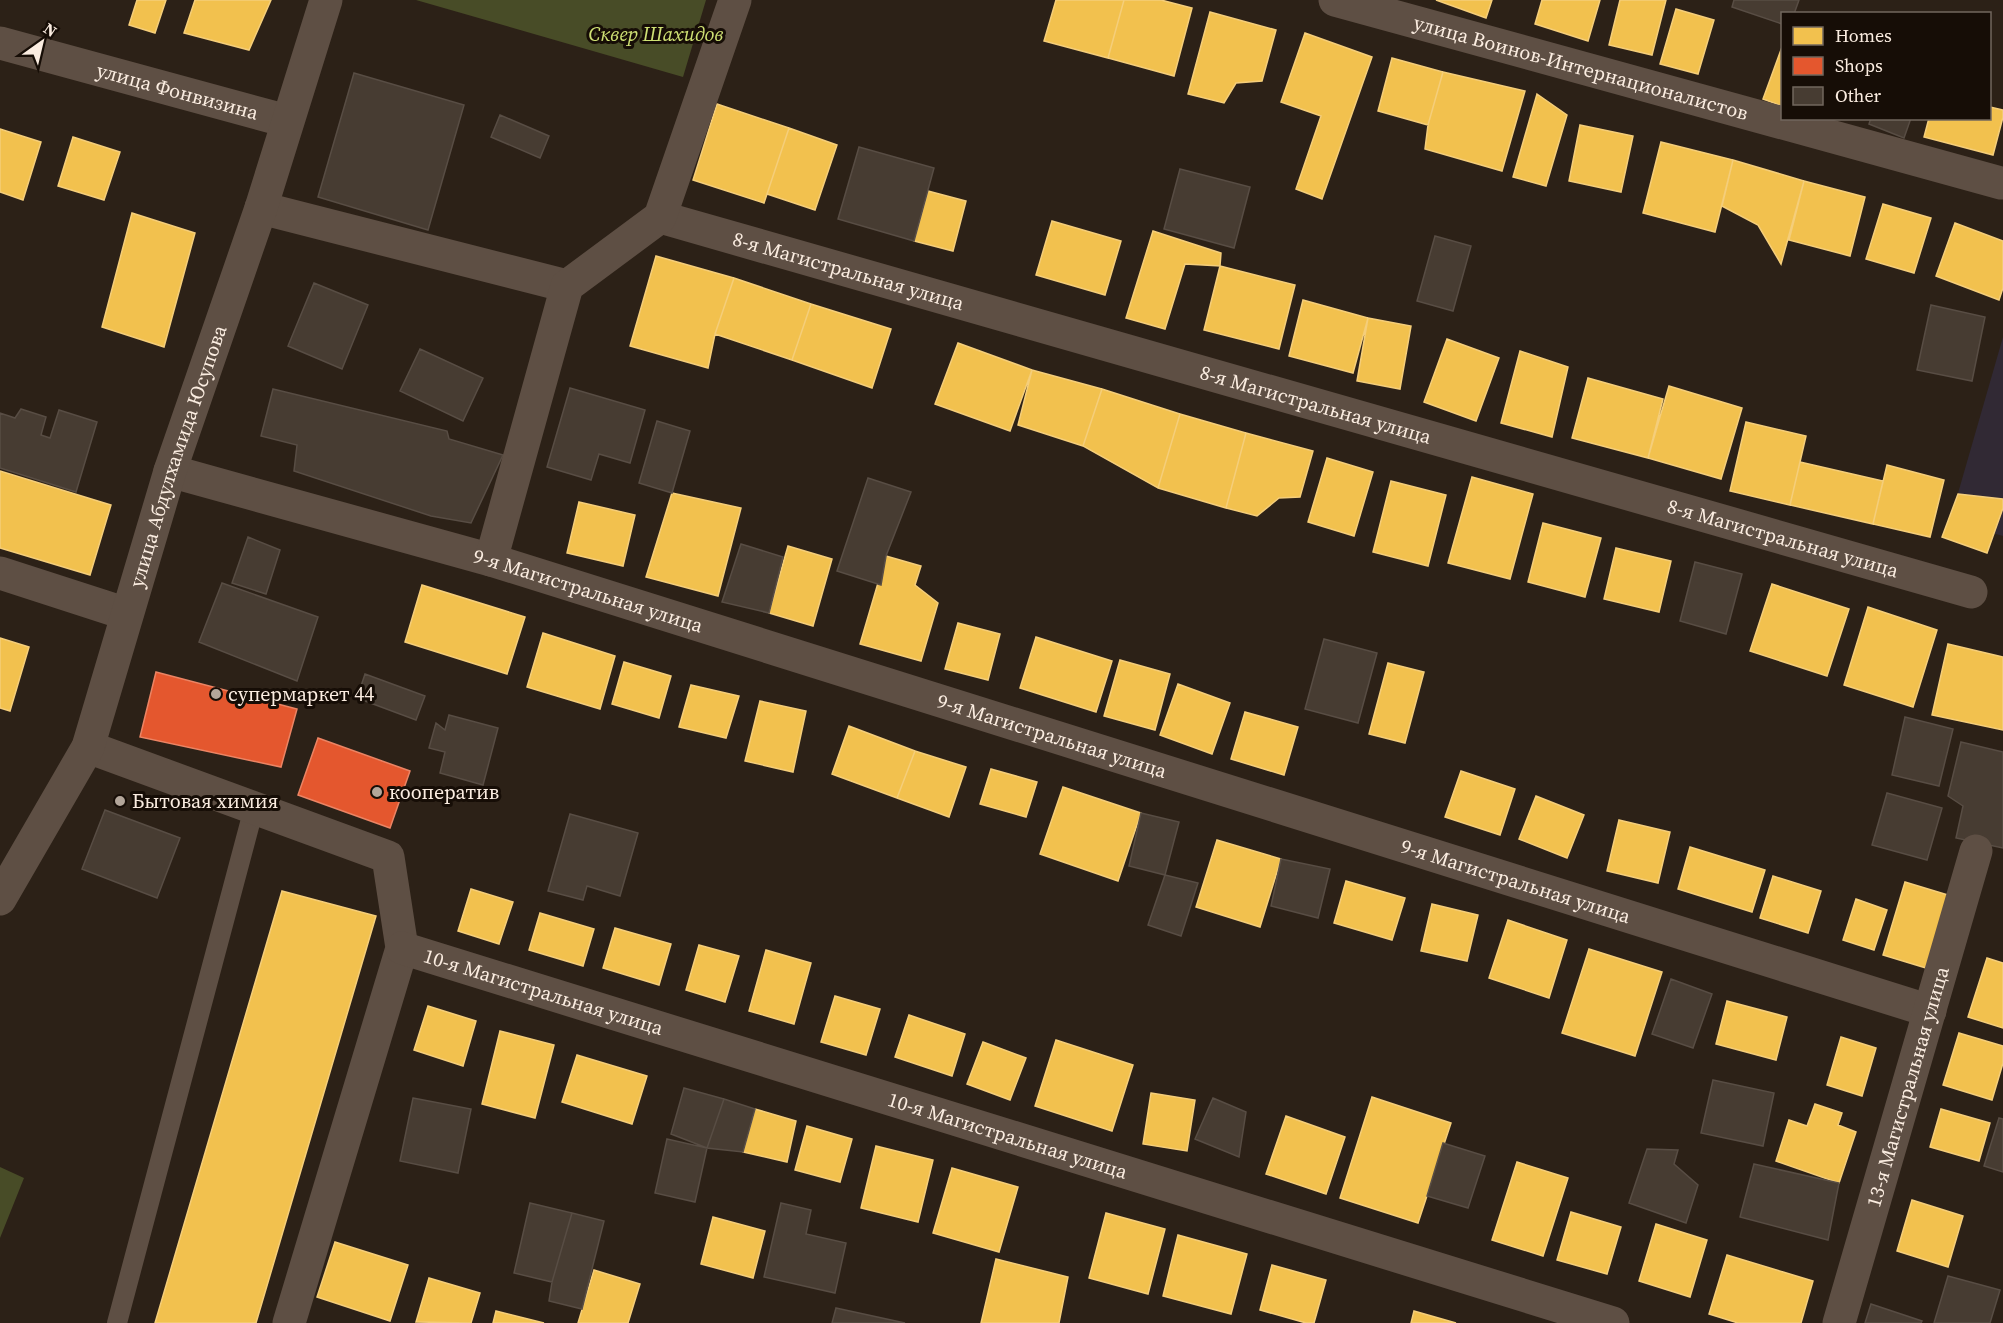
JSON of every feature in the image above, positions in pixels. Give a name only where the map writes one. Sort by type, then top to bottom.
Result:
[{"type":"street","name":"улица Абдулхамида Юсупова","points":[[0,899],[88,747],[170,471],[261,208],[326,0]]},
{"type":"street","points":[[491,560],[567,286],[660,217],[735,0]]},
{"type":"street","name":"улица Воинов-Интернационалистов","points":[[1335,0],[2001,183]]},
{"type":"street","name":"улица Фонвизина","points":[[0,43],[288,121]]},
{"type":"street","points":[[261,208],[567,286]]},
{"type":"street","name":"8-я Магистральная улица","points":[[660,217],[1971,592]]},
{"type":"street","name":"9-я Магистральная улица","points":[[170,471],[491,560],[1930,1011]]},
{"type":"street","points":[[0,573],[127,614]]},
{"type":"street","points":[[88,747],[388,857],[402,948],[290,1323]]},
{"type":"street","name":"13-я Магистральная улица","points":[[1839,1323],[1976,851]]},
{"type":"street","name":"10-я Магистральная улица","points":[[402,948],[1613,1323]]},
{"type":"lane","points":[[117,1323],[254,808]]},
{"type":"shaded area","points":[[2003,337],[2003,536],[1950,521]]},
{"type":"green space","name":"Сквер Шахидов","points":[[416,0],[706,0],[683,77]]},
{"type":"green space","points":[[0,1167],[24,1178],[0,1238]]},
{"type":"building: Homes","points":[[137,0],[166,0],[155,33],[129,25]]},
{"type":"building: Homes","points":[[195,0],[271,0],[249,50],[184,33]]},
{"type":"building: Homes","points":[[1056,0],[1124,0],[1108,58],[1044,41]]},
{"type":"building: Homes","points":[[1124,0],[1161,0],[1192,8],[1174,76],[1108,58]]},
{"type":"building: Homes","points":[[1436,0],[1492,0],[1486,18]]},
{"type":"building: Homes","points":[[1542,0],[1600,0],[1588,41],[1535,24]]},
{"type":"building: Homes","points":[[1620,0],[1666,0],[1652,55],[1609,45]]},
{"type":"building: Homes","points":[[1676,9],[1714,20],[1698,74],[1660,64]]},
{"type":"building: Homes","points":[[1210,12],[1276,30],[1262,81],[1236,83],[1224,103],[1188,94]]},
{"type":"building: Homes","points":[[1305,33],[1372,57],[1322,199],[1296,189],[1321,116],[1281,102]]},
{"type":"building: Homes","points":[[1781,50],[1781,106],[1763,99]]},
{"type":"building: Homes","points":[[1392,58],[1443,72],[1428,125],[1378,111]]},
{"type":"building: Homes","points":[[1443,72],[1525,91],[1502,171],[1425,149],[1428,125]]},
{"type":"building: Homes","points":[[1537,94],[1567,115],[1546,186],[1513,177]]},
{"type":"building: Homes","points":[[717,104],[789,128],[764,203],[693,180]]},
{"type":"building: Homes","points":[[1991,107],[2003,110],[1993,155],[1924,137],[1928,120],[1991,120]]},
{"type":"building: Homes","points":[[1580,125],[1633,136],[1621,192],[1569,181]]},
{"type":"building: Homes","points":[[789,128],[837,145],[815,210],[767,194]]},
{"type":"building: Homes","points":[[0,129],[41,142],[23,200],[0,192]]},
{"type":"building: Homes","points":[[73,137],[120,152],[104,200],[58,186]]},
{"type":"building: Homes","points":[[1661,142],[1733,160],[1715,232],[1643,213]]},
{"type":"building: Homes","points":[[1733,160],[1804,181],[1781,264],[1758,225],[1722,206]]},
{"type":"building: Homes","points":[[1804,181],[1865,197],[1850,256],[1789,240]]},
{"type":"building: Homes","points":[[928,191],[966,201],[953,251],[914,241]]},
{"type":"building: Homes","points":[[1883,204],[1931,218],[1914,273],[1866,259]]},
{"type":"building: Homes","points":[[132,213],[195,233],[164,347],[102,327]]},
{"type":"building: Homes","points":[[1052,221],[1121,241],[1105,295],[1036,275]]},
{"type":"building: Homes","points":[[1955,223],[2003,241],[2003,288],[1999,300],[1936,276]]},
{"type":"building: Homes","points":[[1153,231],[1221,253],[1220,266],[1185,264],[1165,329],[1126,318]]},
{"type":"building: Homes","points":[[656,256],[734,278],[715,334],[708,368],[630,346]]},
{"type":"building: Homes","points":[[1220,266],[1295,285],[1279,349],[1204,330]]},
{"type":"building: Homes","points":[[734,278],[811,304],[792,360],[715,334]]},
{"type":"building: Homes","points":[[1303,300],[1368,318],[1353,373],[1289,356]]},
{"type":"building: Homes","points":[[811,304],[891,329],[872,388],[792,360]]},
{"type":"building: Homes","points":[[1368,318],[1411,326],[1400,389],[1357,381]]},
{"type":"building: Homes","points":[[1447,339],[1499,358],[1476,421],[1424,402]]},
{"type":"building: Homes","points":[[958,343],[1032,370],[1010,431],[935,404]]},
{"type":"building: Homes","points":[[1520,351],[1568,367],[1552,437],[1501,423]]},
{"type":"building: Homes","points":[[1032,370],[1102,389],[1083,446],[1018,425]]},
{"type":"building: Homes","points":[[1588,378],[1663,399],[1648,458],[1572,438]]},
{"type":"building: Homes","points":[[1669,386],[1742,408],[1721,479],[1648,458]]},
{"type":"building: Homes","points":[[1102,389],[1180,414],[1158,488],[1083,446]]},
{"type":"building: Homes","points":[[1180,414],[1246,433],[1226,508],[1158,488]]},
{"type":"building: Homes","points":[[1746,422],[1806,436],[1790,505],[1730,491]]},
{"type":"building: Homes","points":[[1246,433],[1313,451],[1300,497],[1279,498],[1257,516],[1226,508]]},
{"type":"building: Homes","points":[[1327,458],[1373,472],[1354,536],[1308,522]]},
{"type":"building: Homes","points":[[1800,462],[1883,481],[1873,524],[1790,505]]},
{"type":"building: Homes","points":[[1887,465],[1944,480],[1930,537],[1873,524]]},
{"type":"building: Homes","points":[[0,471],[111,505],[90,575],[0,548]]},
{"type":"building: Homes","points":[[1472,477],[1533,494],[1510,579],[1448,563]]},
{"type":"building: Homes","points":[[1391,481],[1446,495],[1428,566],[1373,552]]},
{"type":"building: Homes","points":[[672,493],[741,508],[718,596],[646,577]]},
{"type":"building: Homes","points":[[1958,494],[2003,499],[2003,508],[1987,553],[1942,537]]},
{"type":"building: Homes","points":[[579,502],[635,515],[623,566],[567,553]]},
{"type":"building: Homes","points":[[1543,523],[1601,538],[1585,597],[1528,582]]},
{"type":"building: Homes","points":[[788,546],[832,559],[813,626],[769,613]]},
{"type":"building: Homes","points":[[1616,548],[1671,561],[1659,612],[1604,599]]},
{"type":"building: Homes","points":[[886,556],[921,566],[915,585],[938,603],[921,661],[860,644]]},
{"type":"building: Homes","points":[[1772,584],[1849,609],[1827,676],[1750,651]]},
{"type":"building: Homes","points":[[422,585],[525,617],[507,674],[405,642]]},
{"type":"building: Homes","points":[[1868,607],[1937,630],[1913,707],[1844,685]]},
{"type":"building: Homes","points":[[958,623],[1000,634],[988,680],[945,669]]},
{"type":"building: Homes","points":[[543,633],[615,656],[600,709],[527,687]]},
{"type":"building: Homes","points":[[1036,637],[1112,661],[1096,712],[1020,688]]},
{"type":"building: Homes","points":[[0,638],[29,647],[10,711],[0,708]]},
{"type":"building: Homes","points":[[1948,644],[2003,657],[2003,730],[1932,715]]},
{"type":"building: Homes","points":[[1120,660],[1170,674],[1155,730],[1104,716]]},
{"type":"building: Homes","points":[[624,662],[671,676],[659,718],[612,704]]},
{"type":"building: Homes","points":[[1388,663],[1424,672],[1405,743],[1369,734]]},
{"type":"building: Homes","points":[[1178,684],[1230,703],[1212,754],[1160,735]]},
{"type":"building: Homes","points":[[691,685],[739,696],[726,738],[679,727]]},
{"type":"building: Homes","points":[[760,701],[806,711],[793,772],[745,761]]},
{"type":"building: Homes","points":[[1245,712],[1298,727],[1284,775],[1231,759]]},
{"type":"building: Homes","points":[[849,726],[915,751],[897,798],[832,774]]},
{"type":"building: Homes","points":[[915,751],[966,767],[949,817],[897,798]]},
{"type":"building: Homes","points":[[991,769],[1037,782],[1026,817],[980,804]]},
{"type":"building: Homes","points":[[1461,771],[1515,789],[1500,835],[1445,817]]},
{"type":"building: Homes","points":[[1063,787],[1141,813],[1118,881],[1040,854]]},
{"type":"building: Homes","points":[[1536,796],[1584,815],[1567,858],[1519,839]]},
{"type":"building: Homes","points":[[1619,820],[1670,832],[1658,883],[1607,871]]},
{"type":"building: Homes","points":[[1217,840],[1281,859],[1260,927],[1196,907]]},
{"type":"building: Homes","points":[[1690,847],[1765,870],[1752,912],[1678,889]]},
{"type":"building: Homes","points":[[1773,876],[1821,891],[1808,933],[1760,918]]},
{"type":"building: Homes","points":[[1346,881],[1405,898],[1392,940],[1334,923]]},
{"type":"building: Homes","points":[[1905,882],[1948,895],[1926,968],[1883,955]]},
{"type":"building: Homes","points":[[471,889],[513,902],[499,944],[458,931]]},
{"type":"building: Homes","points":[[282,891],[376,916],[256,1323],[155,1323]]},
{"type":"building: Homes","points":[[1856,899],[1887,910],[1874,950],[1843,940]]},
{"type":"building: Homes","points":[[1432,904],[1478,915],[1467,961],[1421,951]]},
{"type":"building: Homes","points":[[540,913],[594,929],[583,966],[529,950]]},
{"type":"building: Homes","points":[[1508,920],[1567,940],[1549,998],[1489,978]]},
{"type":"building: Homes","points":[[615,928],[671,944],[659,985],[603,968]]},
{"type":"building: Homes","points":[[699,945],[739,956],[725,1002],[686,990]]},
{"type":"building: Homes","points":[[1589,949],[1662,972],[1635,1056],[1562,1033]]},
{"type":"building: Homes","points":[[766,950],[811,963],[794,1024],[749,1011]]},
{"type":"building: Homes","points":[[1987,958],[2003,963],[2003,1028],[1968,1017]]},
{"type":"building: Homes","points":[[835,996],[880,1009],[866,1055],[821,1042]]},
{"type":"building: Homes","points":[[1727,1001],[1787,1017],[1776,1060],[1716,1044]]},
{"type":"building: Homes","points":[[428,1006],[476,1021],[463,1066],[414,1050]]},
{"type":"building: Homes","points":[[909,1015],[965,1034],[952,1076],[895,1057]]},
{"type":"building: Homes","points":[[500,1031],[554,1045],[535,1118],[482,1104]]},
{"type":"building: Homes","points":[[1959,1033],[2003,1046],[2003,1063],[1992,1100],[1943,1085]]},
{"type":"building: Homes","points":[[1841,1037],[1876,1048],[1862,1096],[1827,1085]]},
{"type":"building: Homes","points":[[1056,1040],[1133,1065],[1112,1131],[1035,1106]]},
{"type":"building: Homes","points":[[983,1042],[1026,1058],[1010,1100],[967,1084]]},
{"type":"building: Homes","points":[[577,1055],[647,1076],[632,1124],[562,1102]]},
{"type":"building: Homes","points":[[1151,1093],[1195,1100],[1187,1151],[1143,1144]]},
{"type":"building: Homes","points":[[1372,1097],[1451,1123],[1418,1223],[1340,1198]]},
{"type":"building: Homes","points":[[1815,1104],[1842,1113],[1838,1125],[1856,1132],[1839,1183],[1776,1161],[1789,1120],[1807,1126]]},
{"type":"building: Homes","points":[[755,1109],[796,1121],[787,1162],[743,1152]]},
{"type":"building: Homes","points":[[1941,1109],[1990,1123],[1979,1161],[1930,1147]]},
{"type":"building: Homes","points":[[1286,1116],[1345,1137],[1326,1194],[1266,1174]]},
{"type":"building: Homes","points":[[807,1126],[852,1139],[840,1182],[795,1170]]},
{"type":"building: Homes","points":[[876,1146],[933,1160],[918,1222],[861,1208]]},
{"type":"building: Homes","points":[[1517,1162],[1568,1178],[1543,1256],[1492,1240]]},
{"type":"building: Homes","points":[[952,1168],[1018,1187],[999,1252],[933,1233]]},
{"type":"building: Homes","points":[[1912,1200],[1963,1216],[1948,1267],[1897,1251]]},
{"type":"building: Homes","points":[[1571,1212],[1621,1227],[1607,1274],[1557,1260]]},
{"type":"building: Homes","points":[[1106,1213],[1165,1229],[1148,1294],[1089,1278]]},
{"type":"building: Homes","points":[[713,1217],[765,1231],[753,1278],[701,1264]]},
{"type":"building: Homes","points":[[1656,1224],[1707,1240],[1690,1297],[1639,1281]]},
{"type":"building: Homes","points":[[1178,1235],[1247,1254],[1231,1314],[1163,1296]]},
{"type":"building: Homes","points":[[335,1242],[408,1265],[390,1321],[317,1297]]},
{"type":"building: Homes","points":[[1727,1255],[1813,1281],[1801,1323],[1738,1323],[1709,1314]]},
{"type":"building: Homes","points":[[996,1259],[1068,1277],[1059,1323],[981,1323]]},
{"type":"building: Homes","points":[[1272,1265],[1326,1280],[1314,1323],[1306,1323],[1260,1310]]},
{"type":"building: Homes","points":[[594,1270],[640,1284],[628,1323],[578,1323]]},
{"type":"building: Homes","points":[[429,1278],[480,1293],[471,1323],[416,1322]]},
{"type":"building: Homes","points":[[496,1311],[544,1323],[493,1323]]},
{"type":"building: Homes","points":[[1414,1311],[1456,1323],[1411,1323]]},
{"type":"building: Shops","points":[[156,672],[297,709],[281,767],[140,737]]},
{"type":"building: Shops","points":[[318,738],[410,771],[390,828],[298,795]]},
{"type":"building: Other","points":[[1734,0],[1799,0],[1795,12],[1781,12],[1781,24],[1732,7]]},
{"type":"building: Other","points":[[354,73],[464,105],[428,230],[318,197]]},
{"type":"building: Other","points":[[500,115],[549,136],[540,158],[491,137]]},
{"type":"building: Other","points":[[1870,120],[1910,120],[1904,138],[1869,124]]},
{"type":"building: Other","points":[[859,147],[934,168],[914,241],[838,219]]},
{"type":"building: Other","points":[[1180,169],[1250,187],[1234,248],[1164,229]]},
{"type":"building: Other","points":[[1435,236],[1471,246],[1453,311],[1417,301]]},
{"type":"building: Other","points":[[314,283],[368,305],[342,369],[288,346]]},
{"type":"building: Other","points":[[1931,305],[1985,317],[1972,381],[1917,370]]},
{"type":"building: Other","points":[[420,349],[483,378],[463,421],[400,391]]},
{"type":"building: Other","points":[[570,388],[645,410],[630,463],[599,454],[591,480],[547,467]]},
{"type":"building: Other","points":[[273,389],[447,431],[449,439],[503,455],[471,523],[431,516],[294,471],[297,445],[261,436]]},
{"type":"building: Other","points":[[21,409],[46,417],[41,435],[50,438],[59,410],[97,422],[76,492],[0,468],[0,413],[15,418]]},
{"type":"building: Other","points":[[657,421],[690,431],[672,493],[639,483]]},
{"type":"building: Other","points":[[868,478],[911,492],[886,556],[881,585],[837,571]]},
{"type":"building: Other","points":[[248,537],[280,550],[266,594],[232,583]]},
{"type":"building: Other","points":[[741,544],[783,557],[769,613],[722,602]]},
{"type":"building: Other","points":[[1695,562],[1742,574],[1726,634],[1680,621]]},
{"type":"building: Other","points":[[222,583],[318,617],[297,681],[199,642]]},
{"type":"building: Other","points":[[1324,639],[1377,653],[1358,723],[1305,709]]},
{"type":"building: Other","points":[[365,674],[425,696],[416,720],[357,698]]},
{"type":"building: Other","points":[[449,715],[498,728],[483,785],[440,773],[445,752],[429,748],[436,723],[445,730]]},
{"type":"building: Other","points":[[1905,717],[1953,729],[1939,786],[1892,775]]},
{"type":"building: Other","points":[[1961,742],[2003,752],[2003,848],[1956,838],[1963,806],[1948,796]]},
{"type":"building: Other","points":[[1887,793],[1942,808],[1927,860],[1872,845]]},
{"type":"building: Other","points":[[105,810],[180,838],[157,898],[82,869]]},
{"type":"building: Other","points":[[1141,813],[1179,822],[1165,875],[1129,866]]},
{"type":"building: Other","points":[[570,814],[638,833],[620,896],[587,886],[583,900],[548,891]]},
{"type":"building: Other","points":[[1281,859],[1330,869],[1318,918],[1271,906]]},
{"type":"building: Other","points":[[1165,875],[1198,883],[1181,936],[1148,925]]},
{"type":"building: Other","points":[[1671,979],[1712,994],[1693,1048],[1652,1034]]},
{"type":"building: Other","points":[[1713,1080],[1774,1093],[1763,1146],[1701,1133]]},
{"type":"building: Other","points":[[684,1088],[724,1099],[707,1148],[671,1134]]},
{"type":"building: Other","points":[[413,1098],[471,1109],[458,1173],[400,1161]]},
{"type":"building: Other","points":[[1213,1098],[1246,1112],[1239,1157],[1195,1139]]},
{"type":"building: Other","points":[[724,1099],[755,1109],[743,1152],[707,1148]]},
{"type":"building: Other","points":[[1999,1118],[2003,1119],[2003,1172],[1984,1166]]},
{"type":"building: Other","points":[[667,1139],[707,1148],[695,1202],[655,1193]]},
{"type":"building: Other","points":[[1443,1143],[1485,1156],[1468,1208],[1427,1196]]},
{"type":"building: Other","points":[[1647,1149],[1678,1150],[1674,1164],[1698,1185],[1686,1223],[1629,1203]]},
{"type":"building: Other","points":[[1754,1164],[1839,1183],[1828,1240],[1740,1217]]},
{"type":"building: Other","points":[[530,1203],[572,1213],[552,1282],[514,1273]]},
{"type":"building: Other","points":[[781,1203],[811,1210],[806,1234],[846,1243],[835,1293],[764,1277]]},
{"type":"building: Other","points":[[572,1213],[604,1221],[582,1309],[549,1301],[552,1282]]},
{"type":"building: Other","points":[[1948,1276],[2000,1290],[1990,1323],[1934,1323]]},
{"type":"building: Other","points":[[1871,1304],[1922,1321],[1921,1323],[1865,1323]]},
{"type":"building: Other","points":[[836,1308],[905,1323],[832,1323]]},
{"type":"place","name":"супермаркет 44","points":[[216,694]]},
{"type":"place","name":"кооператив","points":[[377,792]]},
{"type":"place","name":"Бытовая химия","points":[[120,801]]}]
